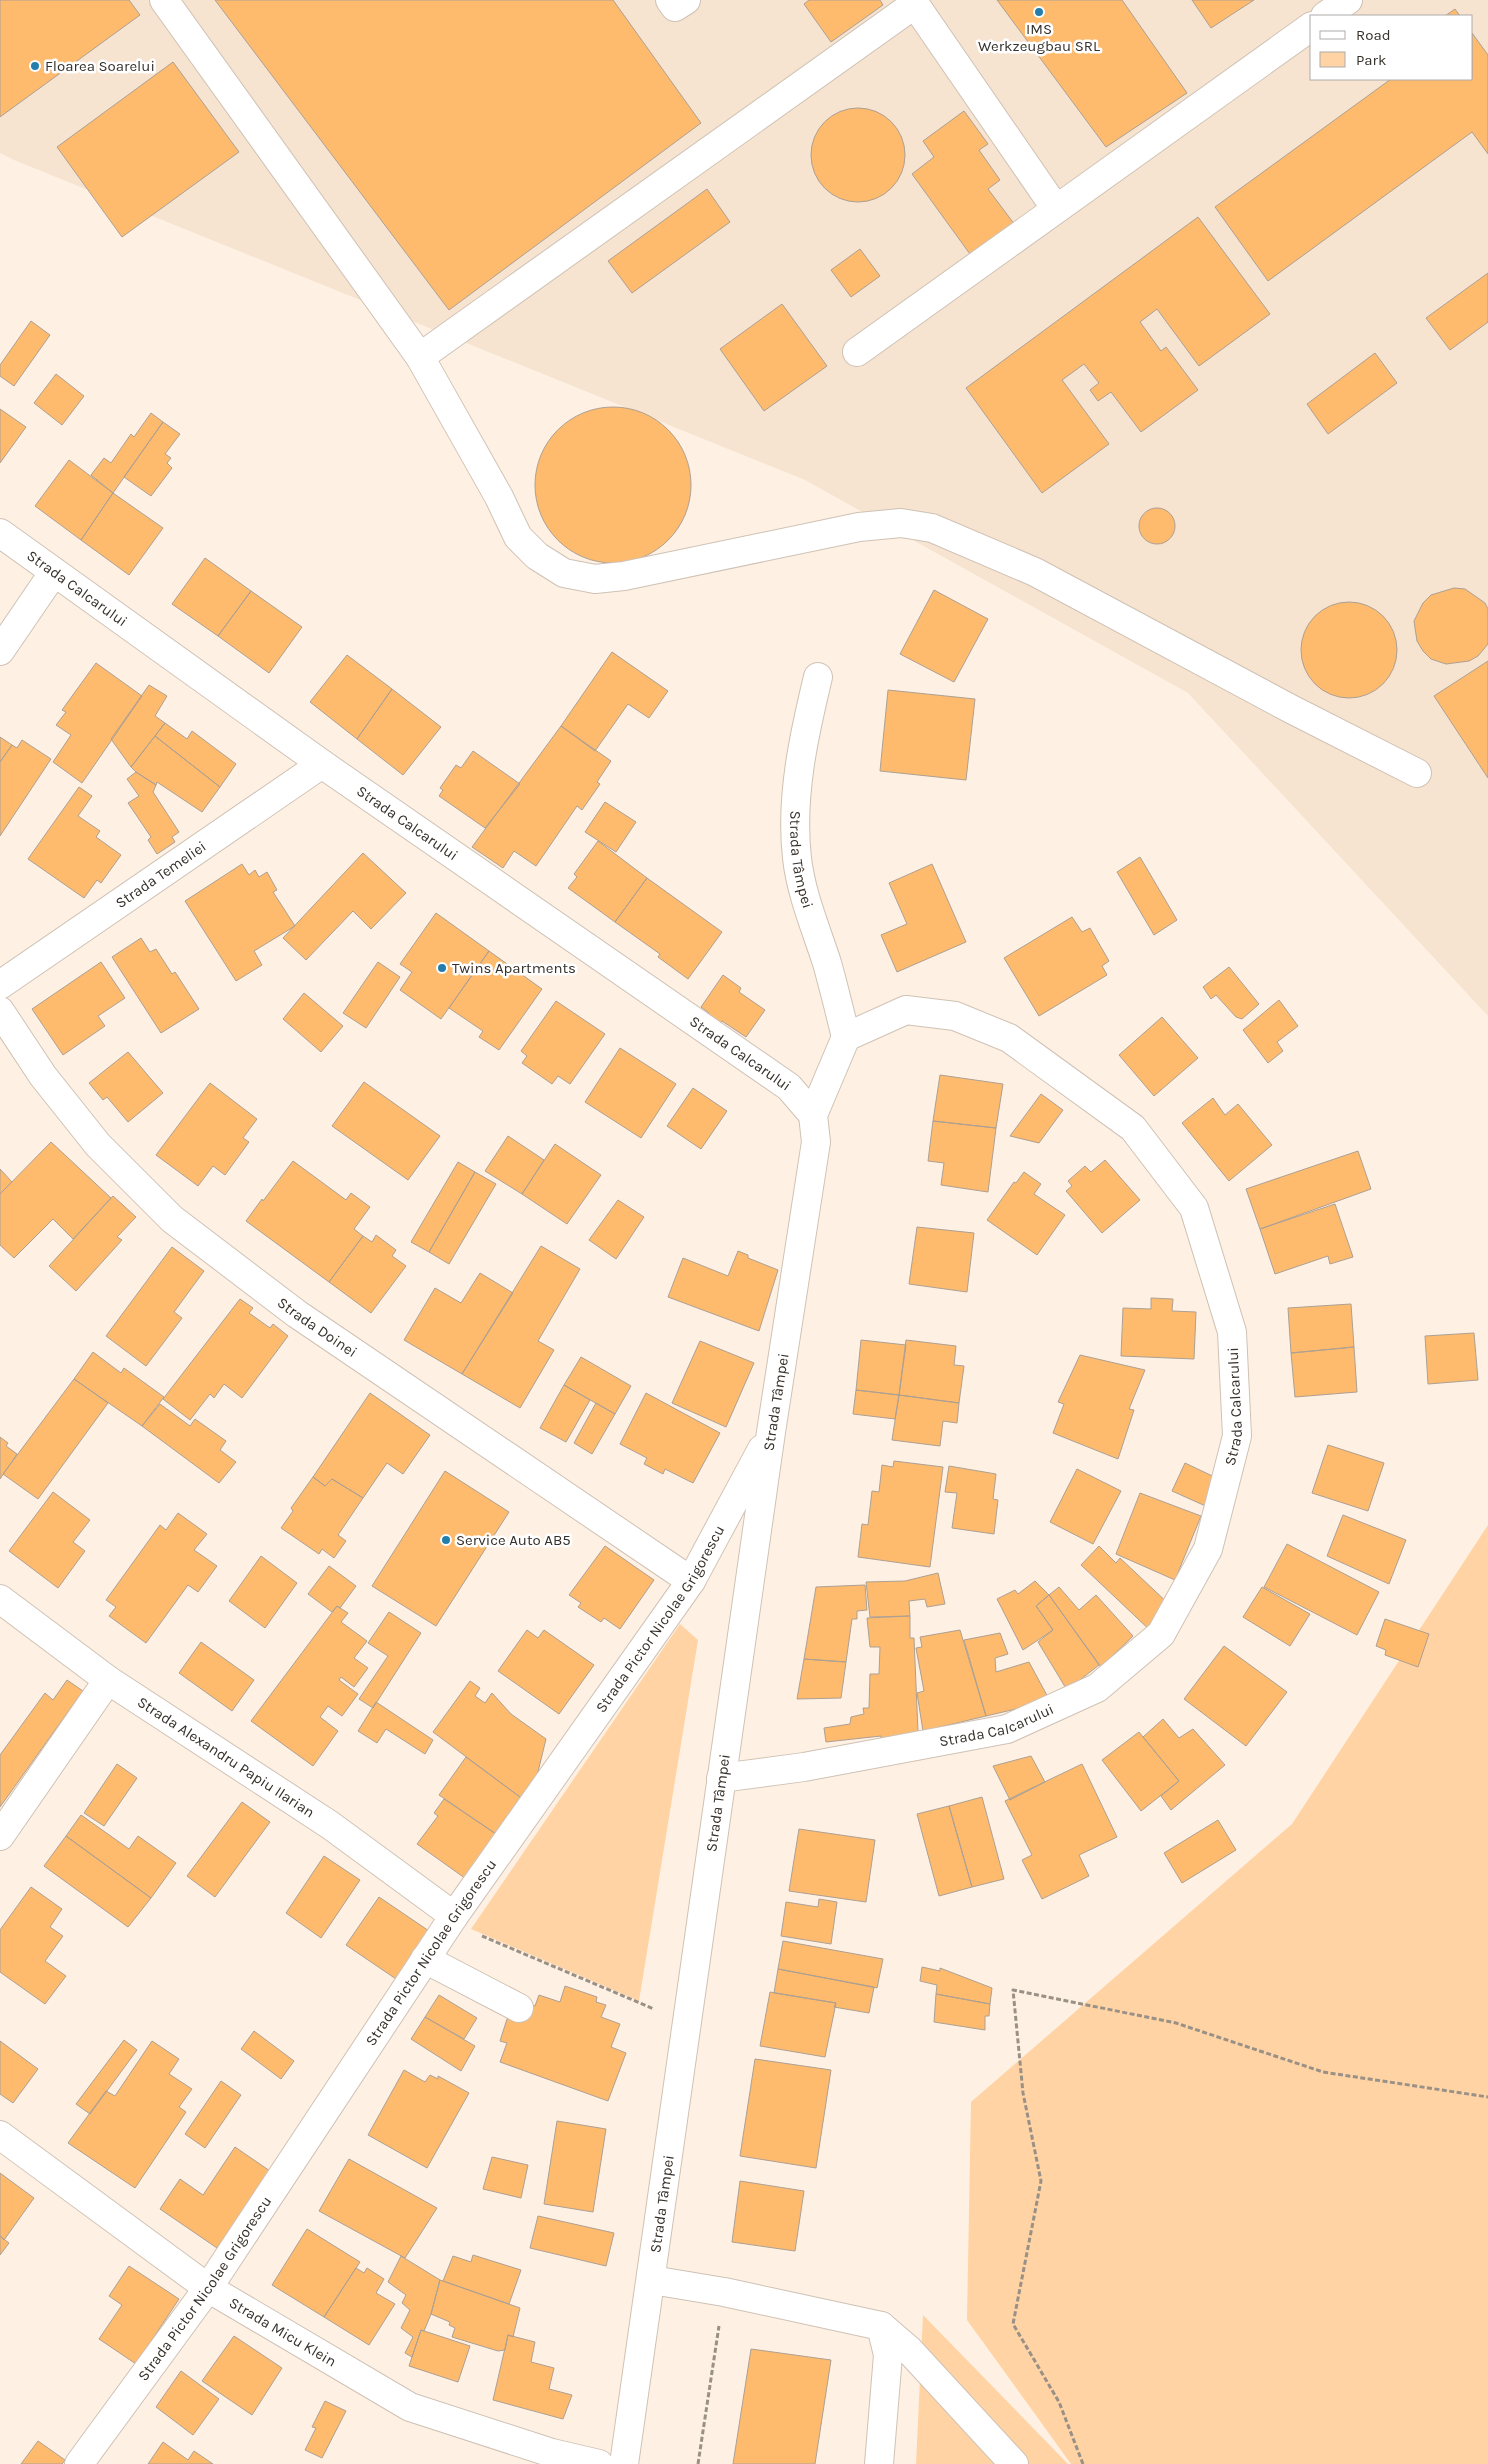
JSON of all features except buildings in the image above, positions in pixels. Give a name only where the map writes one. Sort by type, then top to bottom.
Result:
[{"type":"street","points":[[164,0],[420,357],[500,497],[518,538],[537,556],[564,573],[594,579],[624,576],[858,526],[901,523],[932,528],[1034,572],[1291,710],[1417,773]]},
{"type":"street","points":[[670,0],[675,7],[686,0]]},
{"type":"street","points":[[1326,15],[1348,0]]},
{"type":"street","points":[[420,357],[913,2],[1056,209]]},
{"type":"street","points":[[857,352],[1310,27]]},
{"type":"street","name":"Strada Calcarului","points":[[0,533],[322,764],[789,1087],[813,1115]]},
{"type":"street","points":[[0,651],[54,572]]},
{"type":"street","name":"Strada Tâmpei","points":[[818,677],[804,734],[796,811],[797,858],[808,909],[827,964],[846,1037]]},
{"type":"street","name":"Strada Temeliei","points":[[3,978],[322,764]]},
{"type":"street","name":"Strada Calcarului","points":[[721,1778],[804,1767],[1007,1729],[1097,1688],[1161,1634],[1208,1549],[1237,1436],[1232,1332],[1194,1208],[1133,1128],[1009,1038],[955,1016],[906,1010],[846,1037]]},
{"type":"street","name":"Strada Doinei","points":[[0,1011],[43,1076],[98,1145],[172,1219],[297,1314],[692,1581]]},
{"type":"street","points":[[813,1115],[846,1037]]},
{"type":"street","name":"Strada Tâmpei","points":[[624,2464],[652,2280],[770,1432],[816,1142],[813,1115]]},
{"type":"street","name":"Strada Pictor Nicolae Grigorescu","points":[[79,2464],[208,2288],[454,1916],[692,1581],[770,1432]]},
{"type":"street","name":"Strada Alexandru Papiu Ilarian","points":[[0,1599],[108,1680],[330,1825],[454,1916]]},
{"type":"street","points":[[0,1836],[108,1680]]},
{"type":"street","points":[[425,1959],[519,2008]]},
{"type":"street","name":"Strada Micu Klein","points":[[0,2135],[208,2288],[410,2407],[552,2453],[599,2464]]},
{"type":"street","points":[[652,2280],[724,2292],[881,2326],[909,2350],[1014,2464]]},
{"type":"street","points":[[879,2464],[888,2355],[881,2326]]},
{"type":"path","points":[[454,1916],[467,1930],[687,2023]]},
{"type":"path","points":[[1083,2464],[1059,2402],[1013,2324],[1041,2181],[1023,2093],[1013,1990],[1176,2023],[1323,2072],[1488,2097]]},
{"type":"path","points":[[698,2464],[724,2292]]},
{"type":"shaded area","points":[[0,0],[1488,0],[1488,1016],[1188,693],[805,480],[0,153]]},
{"type":"green space","points":[[1488,1525],[1488,2464],[1071,2464],[967,2320],[971,2102],[1292,1824]]},
{"type":"green space","points":[[680,1624],[698,1640],[639,2001],[471,1929]]},
{"type":"green space","points":[[923,2315],[1068,2464],[916,2464]]},
{"type":"place","name":"IMS Werkzeugbau SRL","points":[[1039,12]]},
{"type":"place","name":"Floarea Soarelui","points":[[35,66]]},
{"type":"place","name":"Twins Apartments","points":[[442,968]]},
{"type":"place","name":"Service Auto AB5","points":[[446,1540]]}]
